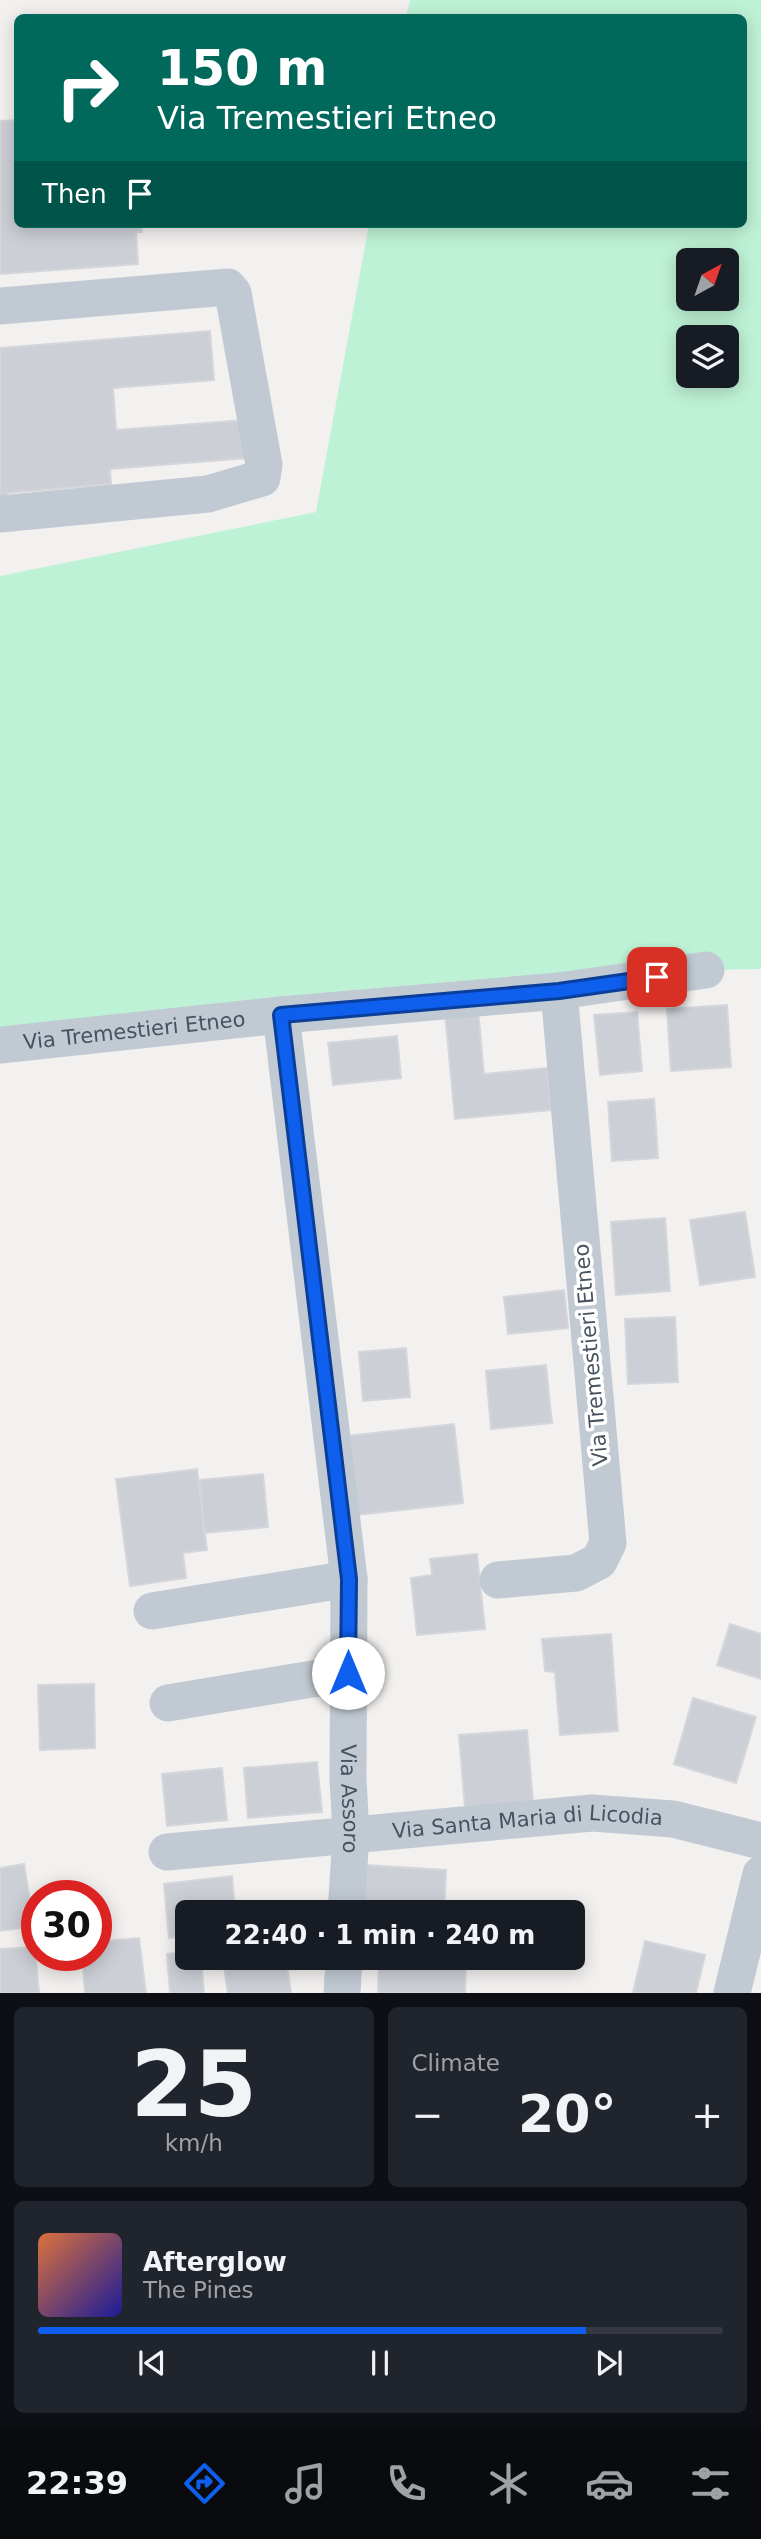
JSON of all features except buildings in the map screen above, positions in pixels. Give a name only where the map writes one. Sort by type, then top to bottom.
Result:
[{"type":"street","points":[[0,306],[228,287],[233,293],[264,465],[262,478],[208,494],[0,514]]},
{"type":"street","name":"Via Tremestieri Etneo","points":[[0,1045],[281,1015],[559,991],[706,971]]},
{"type":"street","name":"Via Tremestieri Etneo","points":[[498,1580],[576,1573],[599,1561],[608,1543],[559,991]]},
{"type":"street","name":"Via Assoro","points":[[281,1015],[349,1579],[348,1779],[351,1833],[347,1900]]},
{"type":"street","points":[[152,1611],[349,1579]]},
{"type":"street","points":[[168,1703],[348,1673]]},
{"type":"street","name":"Via Santa Maria di Licodia","points":[[167,1852],[351,1833],[592,1813],[673,1819],[761,1841]]},
{"type":"street","points":[[732,1993],[761,1874]]},
{"type":"street","points":[[342,1993],[343,1970]]},
{"type":"green space","points":[[410,0],[761,0],[761,969],[706,970],[0,1045],[0,576],[316,512],[368,228],[747,228],[747,14],[407,14]]},
{"type":"route","points":[[348,1673],[349,1579],[281,1015],[559,991],[657,977]]}]
